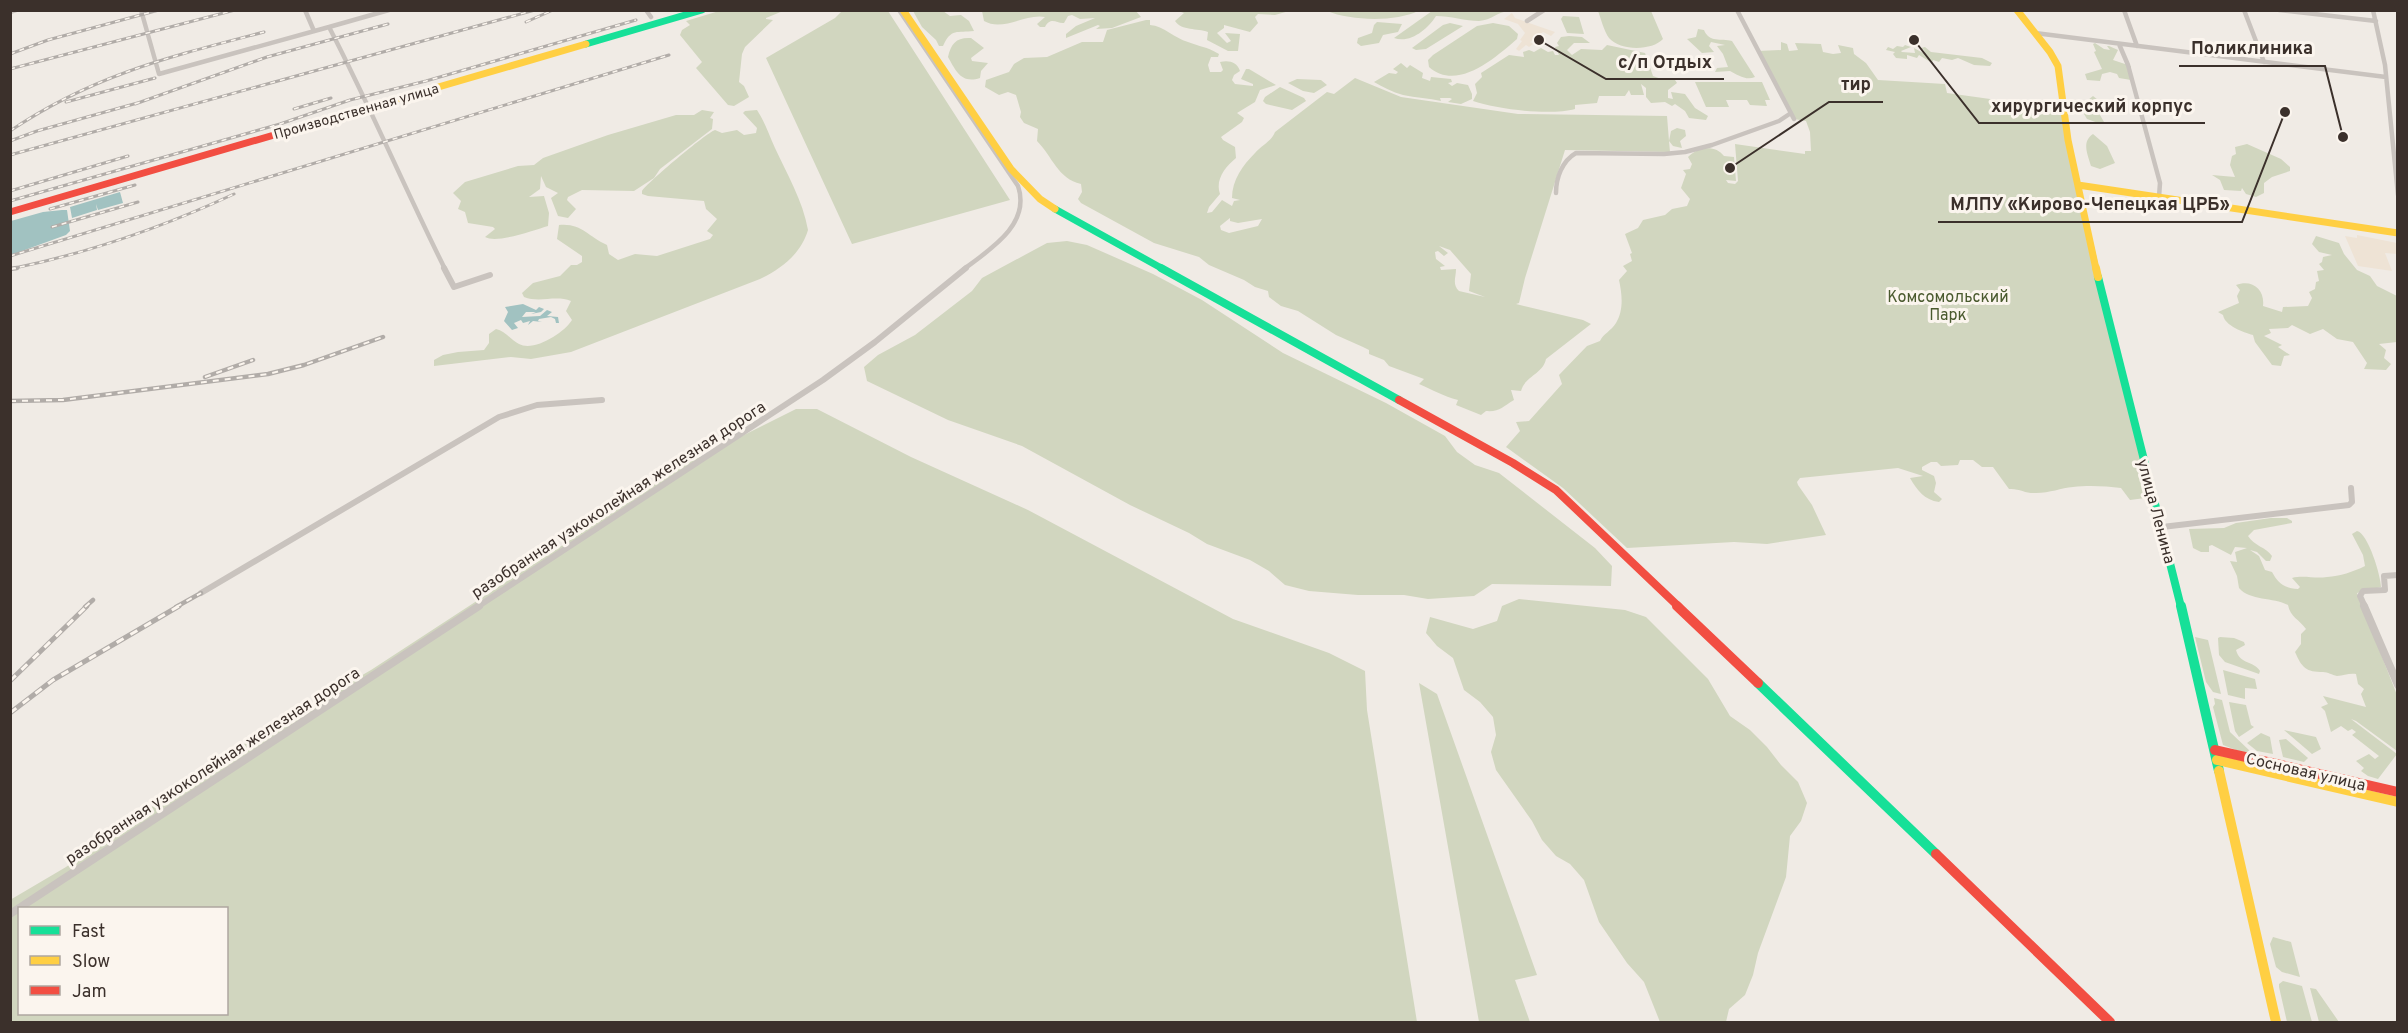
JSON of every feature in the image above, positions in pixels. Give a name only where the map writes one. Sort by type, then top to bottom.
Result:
[{"type":"street","points":[[10,12],[16,10]]},
{"type":"street","points":[[141,10],[159,74],[389,10]]},
{"type":"street","points":[[305,10],[314,31]]},
{"type":"street","points":[[646,10],[651,17]]},
{"type":"street","name":"Производственная улица","points":[[10,212],[702,10]]},
{"type":"street","points":[[901,10],[1011,170],[1040,199],[1077,222],[1513,463],[1556,490],[1610,539],[2110,1023]]},
{"type":"street","name":"разобранная узкоколейная железная дорога","points":[[21,907],[823,380],[882,336],[1000,240],[1017,218],[1021,205],[1020,191],[901,10]]},
{"type":"street","points":[[1527,21],[1544,10]]},
{"type":"street","points":[[1737,10],[1794,119]]},
{"type":"street","name":"улица Ленина","points":[[2017,10],[2058,66],[2068,140],[2111,332],[2162,528],[2276,1023]]},
{"type":"street","points":[[2124,10],[2138,46]]},
{"type":"street","points":[[2244,10],[2264,62]]},
{"type":"street","points":[[2279,10],[2376,21]]},
{"type":"street","points":[[2373,10],[2385,65],[2397,163],[2397,193]]},
{"type":"street","points":[[328,27],[370,107],[410,199],[454,287],[490,274]]},
{"type":"street","points":[[2035,33],[2386,77]]},
{"type":"street","points":[[2119,44],[2128,65],[2157,172],[2159,197]]},
{"type":"street","points":[[1556,193],[1564,165],[1569,157],[1576,153],[1664,154],[1685,152],[1774,123],[1791,113]]},
{"type":"street","points":[[2078,185],[2397,233]]},
{"type":"street","points":[[201,593],[499,417],[544,402],[602,400]]},
{"type":"street","points":[[2162,528],[2349,505],[2352,502],[2351,488]]},
{"type":"street","points":[[2397,575],[2390,573],[2384,576],[2385,590],[2363,591],[2360,596],[2397,685]]},
{"type":"street","name":"Сосновая улица","points":[[2216,755],[2397,792]]},
{"type":"street","name":"Сосновая улица","points":[[2216,755],[2397,802]]},
{"type":"green space","points":[[843,10],[888,11],[1010,200],[852,244],[766,58],[835,18]]},
{"type":"green space","points":[[1135,10],[1141,17],[1112,28],[1096,29],[1100,26],[1098,25],[1066,38],[1066,34],[1076,26],[1095,18],[1080,19],[1072,15],[1068,16],[1064,23],[1052,21],[1045,27],[1037,24],[1045,17],[1038,16],[1007,24],[991,24],[984,21],[982,11]]},
{"type":"green space","points":[[1418,10],[1409,15],[1373,19],[1348,17],[1327,11]]},
{"type":"green space","points":[[719,11],[783,11],[766,18],[773,20],[745,47],[739,82],[744,86],[749,97],[734,106],[728,105],[696,68],[702,62],[680,35],[682,30],[690,25],[686,21]]},
{"type":"green space","points":[[913,11],[943,11],[950,16],[961,15],[969,21],[974,31],[952,34],[943,46],[939,46],[922,27]]},
{"type":"green space","points":[[1178,11],[1289,11],[1275,15],[1258,14],[1255,17],[1258,23],[1250,32],[1224,25],[1224,28],[1217,33],[1227,43],[1231,41],[1225,33],[1240,34],[1238,51],[1228,51],[1207,40],[1208,32],[1186,28],[1178,24],[1175,21],[1184,13]]},
{"type":"green space","points":[[1432,11],[1509,11],[1479,21],[1436,16],[1418,34],[1406,39],[1394,38]]},
{"type":"green space","points":[[1598,11],[1651,11],[1663,39],[1651,46],[1636,48],[1614,42],[1609,38]]},
{"type":"green space","points":[[1563,16],[1579,17],[1584,34],[1567,33],[1561,19]]},
{"type":"green space","points":[[1150,20],[1150,25],[1219,54],[1218,57],[1211,57],[1208,65],[1210,72],[1221,72],[1223,70],[1220,62],[1229,62],[1235,64],[1240,71],[1234,75],[1232,80],[1235,84],[1253,86],[1241,79],[1246,69],[1249,69],[1276,85],[1260,90],[1255,102],[1237,113],[1244,118],[1242,122],[1221,137],[1235,147],[1236,158],[1222,174],[1219,184],[1220,194],[1207,213],[1212,212],[1222,200],[1232,206],[1234,201],[1240,200],[1232,198],[1232,191],[1239,173],[1275,132],[1327,92],[1334,94],[1355,78],[1401,97],[1518,114],[1667,116],[1670,152],[1565,150],[1519,303],[1516,304],[1583,320],[1591,324],[1546,359],[1521,391],[1511,390],[1514,400],[1501,409],[1486,411],[1481,415],[1456,405],[1458,400],[1419,384],[1424,379],[1389,366],[1384,360],[1369,354],[1369,350],[1336,335],[1298,311],[1281,306],[1269,297],[1268,291],[1209,265],[1199,257],[1154,243],[1081,203],[1078,199],[1082,192],[1081,184],[1061,172],[1037,141],[1038,129],[1024,123],[1020,117],[1021,112],[1016,95],[1008,92],[999,95],[985,87],[986,80],[1009,72],[1014,64],[1024,58],[1047,57],[1082,42],[1103,42],[1107,30]],"holes":[[[1230,218],[1230,221],[1238,223],[1262,219],[1258,226],[1229,233],[1221,230],[1220,226]],[[1439,246],[1450,250],[1471,274],[1469,291],[1485,297],[1459,291],[1455,283],[1456,269],[1441,270],[1440,267],[1445,266],[1436,259],[1435,252],[1438,251],[1444,256],[1448,253]]]},
{"type":"green space","points":[[1377,22],[1402,24],[1398,32],[1383,35],[1379,43],[1361,46],[1357,43],[1358,38],[1372,33]]},
{"type":"green space","points":[[1450,23],[1463,26],[1426,49],[1412,48],[1443,25]]},
{"type":"green space","points":[[1493,23],[1509,26],[1518,34],[1517,39],[1487,63],[1475,70],[1451,76],[1440,74],[1429,67],[1428,60],[1433,55],[1477,26]]},
{"type":"green space","points":[[1698,29],[1704,30],[1709,37],[1732,41],[1755,77],[1745,78],[1730,71],[1715,72],[1717,68],[1728,67],[1717,46],[1725,45],[1711,42],[1709,46],[1714,52],[1702,53],[1687,39],[1696,37]]},
{"type":"green space","points":[[1561,37],[1582,37],[1590,43],[1574,43],[1567,50],[1572,55],[1581,49],[1602,50],[1607,45],[1645,53],[1653,76],[1664,80],[1675,80],[1677,83],[1668,90],[1668,98],[1673,99],[1671,92],[1685,94],[1695,108],[1708,116],[1706,120],[1689,118],[1685,111],[1675,104],[1672,106],[1665,102],[1651,103],[1646,97],[1646,88],[1641,84],[1644,95],[1631,95],[1629,90],[1625,96],[1599,96],[1597,103],[1575,105],[1575,109],[1564,111],[1523,111],[1473,101],[1477,93],[1475,84],[1482,77],[1481,73],[1509,55],[1524,57],[1523,52],[1529,50],[1534,52],[1541,48],[1559,55],[1555,47],[1559,46],[1557,43]]},
{"type":"green space","points":[[971,38],[984,48],[971,58],[972,61],[988,63],[981,71],[980,78],[968,79],[960,75],[948,57],[955,42]]},
{"type":"green space","name":"Комсомольский Парк","points":[[1781,42],[1787,44],[1789,51],[1798,50],[1795,43],[1821,44],[1823,52],[1833,54],[1841,53],[1838,45],[1853,48],[1854,54],[1866,63],[1878,80],[1945,84],[1947,93],[2026,104],[2026,100],[2064,108],[2067,131],[2153,497],[2130,500],[2121,488],[2097,486],[2079,486],[2029,493],[2009,489],[1993,467],[1982,467],[1973,460],[1960,460],[1958,465],[1941,466],[1937,462],[1931,462],[1922,467],[1922,470],[1934,476],[1936,483],[1934,492],[1942,499],[1939,502],[1922,494],[1910,478],[1923,476],[1898,468],[1800,478],[1798,485],[1812,505],[1826,535],[1767,544],[1734,542],[1627,548],[1563,488],[1506,447],[1520,431],[1516,422],[1529,421],[1562,384],[1559,375],[1587,346],[1600,341],[1616,323],[1621,307],[1619,280],[1627,271],[1623,266],[1632,261],[1630,254],[1632,253],[1625,234],[1638,228],[1643,220],[1665,215],[1672,209],[1687,206],[1690,199],[1681,188],[1686,174],[1683,170],[1690,169],[1692,164],[1688,157],[1701,149],[1711,148],[1724,156],[1734,157],[1736,181],[1726,180],[1728,183],[1735,184],[1738,181],[1735,144],[1805,154],[1805,151],[1811,151],[1810,132],[1806,121],[1794,119],[1758,51],[1781,50]]},
{"type":"green space","points":[[2093,44],[2104,49],[2110,50],[2107,46],[2109,46],[2118,50],[2113,60],[2131,66],[2131,80],[2119,78],[2117,74],[2110,72],[2102,74],[2100,81],[2087,80],[2085,74],[2102,69],[2094,52],[2096,51]]},
{"type":"green space","points":[[1905,45],[1911,47],[1902,52],[1915,53],[1914,48],[1925,54],[1921,48],[1925,47],[1931,52],[1982,58],[1992,63],[1990,66],[1974,65],[1958,58],[1952,60],[1942,58],[1939,62],[1933,60],[1932,63],[1919,55],[1917,58],[1907,55],[1907,59],[1896,58],[1893,54],[1895,52],[1886,50],[1888,47],[1893,49]]},
{"type":"green space","points":[[1401,63],[1407,68],[1410,65],[1423,73],[1422,78],[1430,81],[1431,77],[1451,79],[1452,82],[1448,83],[1452,86],[1457,83],[1468,85],[1472,99],[1461,104],[1448,102],[1452,99],[1450,98],[1440,98],[1441,101],[1408,96],[1391,91],[1374,82],[1389,73],[1396,74],[1398,72],[1393,69]]},
{"type":"green space","points":[[1297,79],[1321,80],[1327,85],[1314,93],[1303,91],[1288,83]]},
{"type":"green space","points":[[1695,82],[1762,82],[1770,100],[1765,100],[1767,106],[1750,105],[1747,100],[1726,100],[1729,107],[1706,107]]},
{"type":"green space","points":[[1280,87],[1306,101],[1292,110],[1266,104],[1263,101],[1265,97]]},
{"type":"green space","points":[[2093,96],[2098,100],[2100,115],[2104,122],[2101,124],[2087,119],[2084,114],[2088,100]]},
{"type":"green space","points":[[702,110],[714,112],[710,118],[713,119],[712,129],[660,169],[654,178],[634,191],[582,190],[568,197],[567,200],[576,209],[568,218],[558,216],[551,198],[558,193],[546,187],[541,176],[540,189],[529,197],[544,196],[549,213],[548,226],[516,236],[491,239],[485,237],[495,229],[493,227],[468,223],[465,212],[458,209],[461,201],[453,193],[465,182],[518,166],[534,165],[543,158],[608,135],[676,115],[694,115]]},
{"type":"green space","points":[[757,110],[799,198],[808,230],[805,239],[795,253],[783,265],[760,279],[571,352],[531,359],[511,357],[434,366],[434,360],[443,355],[484,350],[489,343],[489,334],[496,329],[525,346],[548,340],[568,325],[572,320],[566,311],[571,301],[530,299],[524,297],[522,293],[533,283],[560,276],[571,265],[582,262],[582,256],[557,239],[559,225],[573,226],[584,231],[607,245],[609,254],[618,260],[635,254],[657,256],[710,239],[713,235],[707,231],[717,219],[706,209],[704,201],[648,196],[642,194],[642,191],[677,159],[715,130],[722,133],[737,130],[744,135],[756,133],[757,128],[743,113]]},
{"type":"green space","points":[[1677,128],[1685,130],[1686,136],[1680,141],[1682,148],[1673,146],[1669,141],[1671,131]]},
{"type":"green space","points":[[2093,134],[2107,146],[2115,163],[2100,169],[2091,166],[2086,145]]},
{"type":"green space","points":[[2247,144],[2281,159],[2290,167],[2290,171],[2272,177],[2264,183],[2264,193],[2256,197],[2246,194],[2242,188],[2241,191],[2224,190],[2220,180],[2212,175],[2235,177],[2230,165],[2232,156],[2236,154],[2235,147]]},
{"type":"green space","points":[[2316,236],[2339,243],[2344,254],[2357,270],[2370,276],[2377,286],[2397,296],[2397,342],[2379,344],[2386,350],[2384,358],[2391,364],[2386,370],[2364,369],[2367,363],[2353,342],[2337,339],[2323,329],[2310,334],[2292,325],[2288,328],[2269,329],[2271,333],[2264,336],[2282,345],[2278,347],[2290,355],[2284,356],[2281,366],[2272,365],[2255,342],[2253,335],[2231,325],[2218,312],[2239,303],[2237,296],[2240,290],[2236,285],[2242,284],[2257,287],[2262,295],[2263,306],[2282,312],[2283,307],[2308,306],[2312,298],[2309,292],[2315,289],[2316,282],[2319,281],[2317,271],[2324,270],[2319,264],[2323,257],[2332,255],[2319,252],[2312,244]]},
{"type":"green space","points":[[1067,241],[1087,245],[1153,274],[1202,300],[1283,353],[1386,403],[1445,436],[1457,452],[1475,465],[1499,473],[1595,548],[1612,566],[1611,586],[1492,584],[1474,596],[1428,599],[1404,595],[1358,595],[1309,591],[1285,585],[1269,571],[1250,560],[1207,544],[1022,446],[948,420],[867,381],[864,367],[878,355],[915,335],[972,291],[982,278],[1047,243]]},
{"type":"green space","points":[[796,409],[817,409],[911,457],[1028,510],[1233,619],[1329,653],[1365,671],[1367,710],[1417,1022],[11,1022],[10,900],[66,867],[230,752],[371,670],[644,492],[664,475]]},
{"type":"green space","points":[[2287,518],[2292,523],[2254,530],[2248,536],[2272,556],[2270,561],[2266,561],[2257,552],[2250,550],[2259,556],[2265,570],[2272,572],[2285,586],[2298,589],[2300,587],[2292,578],[2337,576],[2365,566],[2363,555],[2352,534],[2357,531],[2365,539],[2373,556],[2381,587],[2357,593],[2397,695],[2397,751],[2351,719],[2397,754],[2378,779],[2361,771],[2364,768],[2356,761],[2369,754],[2375,759],[2379,756],[2352,735],[2356,732],[2352,729],[2348,731],[2341,726],[2331,732],[2325,711],[2321,707],[2328,704],[2323,696],[2366,707],[2361,694],[2364,689],[2358,684],[2356,674],[2337,676],[2312,671],[2302,665],[2295,652],[2301,644],[2301,634],[2306,629],[2293,615],[2288,605],[2249,595],[2239,588],[2237,576],[2230,561],[2237,562],[2235,552],[2247,548],[2235,547],[2231,555],[2212,545],[2209,546],[2209,552],[2201,552],[2193,548],[2189,529],[2224,528],[2236,523]]},
{"type":"green space","points":[[1519,599],[1625,610],[1646,617],[1708,679],[1730,716],[1750,730],[1798,782],[1807,803],[1801,821],[1790,836],[1786,877],[1745,995],[1729,1009],[1726,1022],[1660,1022],[1644,982],[1627,963],[1599,922],[1584,880],[1570,864],[1556,856],[1542,840],[1532,821],[1496,770],[1491,752],[1496,735],[1493,717],[1480,702],[1464,690],[1453,658],[1437,646],[1426,633],[1430,617],[1473,629],[1497,621],[1502,606]]},
{"type":"green space","points":[[2195,637],[2208,640],[2221,694],[2213,692],[2206,682]]},
{"type":"green space","points":[[2218,638],[2234,638],[2244,642],[2245,645],[2236,650],[2238,655],[2254,665],[2260,671],[2259,674],[2225,662],[2219,655]]},
{"type":"green space","points":[[2223,670],[2255,679],[2257,689],[2245,688],[2245,699],[2228,695]]},
{"type":"green space","points":[[1419,683],[1437,694],[1537,975],[1515,980],[1530,1022],[1479,1022]]},
{"type":"green space","points":[[2214,698],[2222,700],[2230,732],[2251,752],[2252,756],[2223,745],[2213,707]]},
{"type":"green space","points":[[2229,702],[2246,705],[2251,725],[2254,727],[2239,737],[2235,731]]},
{"type":"green space","points":[[2284,730],[2316,737],[2321,749],[2312,754]]},
{"type":"green space","points":[[2261,733],[2270,737],[2273,754],[2257,751],[2247,743]]},
{"type":"green space","points":[[2286,739],[2308,758],[2304,762],[2283,757],[2279,740]]},
{"type":"green space","points":[[2273,937],[2291,942],[2300,977],[2282,972],[2276,967],[2270,944]]},
{"type":"green space","points":[[2283,981],[2302,986],[2312,1022],[2287,1022],[2279,987]]},
{"type":"green space","points":[[2310,988],[2316,989],[2339,1022],[2319,1022]]},
{"type":"shaded area","points":[[1512,13],[1515,18],[1555,32],[1551,36],[1543,32],[1530,42],[1533,44],[1529,47],[1526,45],[1519,51],[1516,49],[1525,33],[1518,24],[1504,19]]},
{"type":"shaded area","points":[[2357,235],[2397,243],[2397,254],[2385,253],[2392,271],[2358,266],[2345,236],[2357,238]]},
{"type":"water","points":[[120,192],[123,203],[98,210],[96,204],[97,210],[72,218],[70,207]]},
{"type":"water","points":[[67,210],[70,231],[66,235],[11,255],[11,221],[43,212]]},
{"type":"water","points":[[523,304],[536,310],[539,307],[544,309],[531,314],[536,312],[526,312],[522,317],[540,316],[547,310],[552,312],[547,316],[558,317],[559,323],[551,317],[539,319],[538,321],[542,322],[533,321],[528,325],[530,321],[523,323],[521,320],[514,323],[518,328],[512,330],[504,321],[508,312],[505,307]]},
{"type":"railway","points":[[10,54],[48,40],[159,10]]},
{"type":"railway","points":[[10,69],[235,10]]},
{"type":"railway","points":[[10,155],[535,10]]},
{"type":"railway","points":[[526,22],[553,10]]},
{"type":"railway","points":[[10,201],[280,124],[350,100],[426,81],[636,20]]},
{"type":"railway","points":[[139,102],[267,57],[388,24]]},
{"type":"railway","points":[[10,131],[71,95],[132,70],[264,32]]},
{"type":"railway","points":[[10,256],[669,55]]},
{"type":"railway","points":[[66,102],[155,78]]},
{"type":"railway","points":[[294,109],[331,98]]},
{"type":"railway","points":[[10,141],[37,131],[139,102]]},
{"type":"railway","points":[[135,104],[139,102]]},
{"type":"railway","points":[[10,191],[128,156]]},
{"type":"railway","points":[[50,209],[135,185]]},
{"type":"railway","points":[[17,268],[10,269],[39,263],[124,238],[179,218],[234,194]]},
{"type":"railway","points":[[52,227],[138,202]]},
{"type":"railway","points":[[10,401],[63,400],[268,374],[304,365],[383,337]]},
{"type":"railway","points":[[205,377],[253,360]]},
{"type":"railway","points":[[176,607],[201,593]]},
{"type":"railway","points":[[85,607],[93,600]]},
{"type":"railway","points":[[10,681],[87,606]]},
{"type":"railway","points":[[10,713],[53,680],[179,606]]},
{"type":"traffic: fast","points":[[586,44],[702,10]]},
{"type":"traffic: fast","points":[[1055,209],[1399,400]]},
{"type":"traffic: fast","points":[[2098,277],[2186,626],[2219,771]]},
{"type":"traffic: fast","points":[[1758,683],[1936,854]]},
{"type":"traffic: slow","points":[[903,10],[1011,169],[1040,199],[1055,209]]},
{"type":"traffic: slow","points":[[2017,10],[2050,52],[2058,66],[2068,140],[2098,277]]},
{"type":"traffic: slow","points":[[363,109],[586,44]]},
{"type":"traffic: slow","points":[[2078,185],[2398,233]]},
{"type":"traffic: slow","points":[[2217,760],[2398,802]]},
{"type":"traffic: slow","points":[[2219,771],[2276,1022]]},
{"type":"traffic: jam","points":[[10,212],[363,109]]},
{"type":"traffic: jam","points":[[1399,400],[1513,463],[1556,490],[1758,683]]},
{"type":"traffic: jam","points":[[2215,750],[2398,792]]},
{"type":"traffic: jam","points":[[1936,854],[2110,1022]]},
{"type":"place","name":"с/п Отдых","points":[[1539,40]]},
{"type":"place","name":"хирургический корпус","points":[[1914,40]]},
{"type":"place","name":"МЛПУ «Кирово-Чепецкая ЦРБ»","points":[[2285,112]]},
{"type":"place","name":"Поликлиника","points":[[2343,137]]},
{"type":"place","name":"тир","points":[[1730,168]]}]
